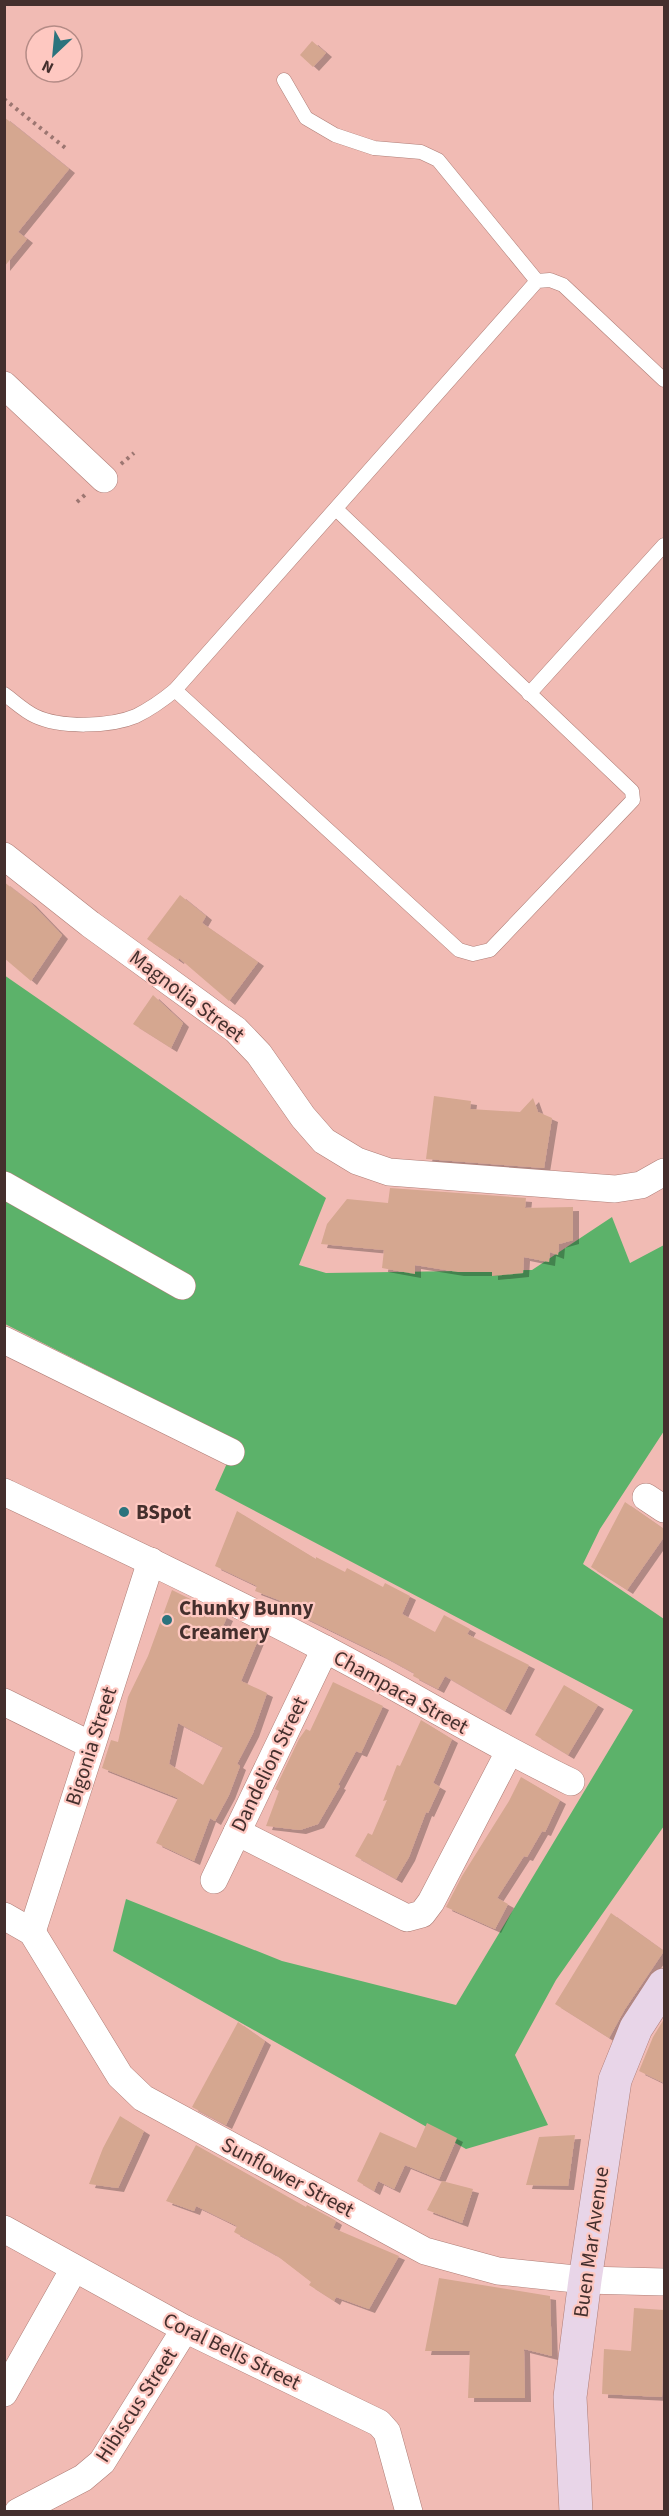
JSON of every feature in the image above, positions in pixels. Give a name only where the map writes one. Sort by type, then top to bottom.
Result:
[{"type":"street","points":[[4,385],[104,479]]},
{"type":"street","name":"Magnolia Street","points":[[4,856],[90,924],[236,1030],[259,1054],[303,1117],[324,1141],[357,1161],[389,1172],[615,1189],[641,1185],[664,1172]]},
{"type":"street","points":[[4,1185],[183,1286]]},
{"type":"street","points":[[4,1340],[231,1452]]},
{"type":"street","name":"Champaca Street","points":[[4,1492],[151,1561],[325,1649],[509,1752],[571,1782]]},
{"type":"street","name":"Bigonia Street","points":[[32,1932],[151,1561]]},
{"type":"street","name":"Dandelion Street","points":[[214,1880],[325,1649]]},
{"type":"street","points":[[4,1702],[91,1745]]},
{"type":"street","points":[[237,1832],[407,1918],[422,1914],[431,1902],[509,1752]]},
{"type":"street","name":"Sunflower Street","points":[[4,1916],[32,1932],[120,2076],[143,2098],[425,2251],[498,2271],[585,2280],[664,2282]]},
{"type":"street","name":"Buen Mar Avenue","points":[[576,2511],[570,2397],[615,2080],[636,2028],[664,1985]]},
{"type":"street","name":"Coral Bells Street","points":[[4,2229],[185,2329],[379,2423],[387,2432],[409,2511]]},
{"type":"street","points":[[4,2393],[74,2269]]},
{"type":"street","name":"Hibiscus Street","points":[[18,2511],[83,2478],[102,2462],[185,2329]]},
{"type":"lane","points":[[284,80],[306,118],[335,135],[374,148],[421,152],[438,160],[537,281]]},
{"type":"lane","points":[[4,694],[34,716],[59,723],[99,724],[134,717],[159,703],[175,690],[537,281],[550,280],[563,285],[664,380]]},
{"type":"lane","points":[[175,690],[459,950],[473,954],[490,950],[633,800],[632,791],[336,509]]},
{"type":"lane","points":[[529,694],[664,545]]},
{"type":"path","points":[[4,99],[68,150]]},
{"type":"green space","points":[[4,975],[326,1198],[299,1265],[326,1273],[532,1270],[612,1217],[630,1263],[664,1245],[664,1431],[600,1529],[583,1564],[664,1619],[664,1826],[556,1980],[515,2055],[548,2125],[466,2149],[113,1951],[126,1899],[282,1961],[456,2005],[633,1710],[215,1490],[237,1441],[5,1324]]},
{"type":"building","points":[[312,41],[326,53],[313,67],[300,55]]},
{"type":"building","points":[[4,117],[69,169],[18,232],[27,239],[4,267]]},
{"type":"building","points":[[4,882],[30,902],[62,935],[31,981],[4,958]]},
{"type":"building","points":[[180,895],[206,916],[202,923],[258,962],[229,1001],[179,958],[178,960],[147,939]]},
{"type":"building","points":[[153,995],[183,1023],[171,1048],[133,1024]]},
{"type":"building","points":[[434,1096],[471,1101],[470,1109],[520,1112],[533,1098],[538,1112],[552,1118],[544,1168],[426,1159]]},
{"type":"building","points":[[390,1188],[526,1198],[525,1208],[573,1207],[573,1240],[559,1244],[558,1255],[550,1252],[549,1262],[524,1257],[523,1273],[492,1276],[492,1272],[458,1272],[415,1265],[415,1274],[382,1268],[384,1250],[321,1244],[327,1224],[347,1199],[388,1203]]},
{"type":"building","points":[[625,1502],[664,1529],[664,1537],[627,1590],[591,1567]]},
{"type":"building","points":[[237,1511],[316,1559],[316,1557],[345,1572],[347,1568],[383,1587],[385,1583],[410,1596],[402,1614],[435,1632],[444,1615],[470,1629],[467,1634],[529,1665],[505,1711],[445,1676],[438,1689],[381,1655],[289,1610],[292,1605],[255,1591],[257,1586],[215,1566]]},
{"type":"building","points":[[172,1590],[227,1617],[223,1626],[258,1640],[241,1681],[267,1693],[253,1733],[237,1764],[240,1766],[229,1795],[215,1821],[210,1818],[194,1861],[156,1843],[178,1798],[102,1768],[111,1740],[118,1742],[128,1697],[148,1656]],"holes":[[[178,1723],[223,1747],[203,1785],[169,1764]]]},
{"type":"building","points":[[333,1682],[383,1706],[361,1753],[356,1751],[338,1785],[340,1786],[318,1824],[300,1830],[266,1826],[279,1791],[275,1789],[299,1739],[306,1729],[310,1731]]},
{"type":"building","points":[[564,1685],[598,1705],[568,1755],[535,1735]]},
{"type":"building","points":[[421,1720],[452,1739],[433,1783],[440,1787],[428,1813],[426,1812],[409,1857],[396,1879],[355,1856],[368,1833],[372,1835],[387,1800],[383,1801],[397,1765],[400,1766]]},
{"type":"building","points":[[521,1777],[560,1800],[545,1832],[542,1831],[527,1857],[524,1856],[497,1898],[508,1904],[495,1929],[446,1907]]},
{"type":"building","points":[[611,1913],[664,1951],[625,2009],[609,2038],[555,2004]]},
{"type":"building","points":[[664,2019],[664,2083],[639,2071],[653,2037]]},
{"type":"building","points":[[238,2022],[265,2041],[226,2125],[192,2107]]},
{"type":"building","points":[[120,2116],[144,2131],[118,2188],[89,2184],[103,2148]]},
{"type":"building","points":[[427,2123],[457,2138],[439,2179],[405,2165],[394,2189],[378,2181],[374,2191],[357,2181],[380,2132],[416,2148]]},
{"type":"building","points":[[575,2135],[568,2186],[526,2185],[539,2137]]},
{"type":"building","points":[[196,2145],[306,2207],[307,2205],[333,2219],[336,2221],[333,2228],[399,2256],[369,2309],[336,2297],[334,2301],[309,2285],[311,2282],[276,2255],[234,2232],[237,2226],[196,2206],[194,2211],[166,2201]]},
{"type":"building","points":[[442,2181],[473,2189],[462,2223],[427,2210]]},
{"type":"building","points":[[439,2278],[550,2296],[552,2356],[524,2349],[525,2398],[468,2398],[470,2351],[425,2351]]},
{"type":"building","points":[[634,2308],[664,2310],[662,2397],[602,2394],[604,2349],[631,2351]]},
{"type":"place","name":"BSpot","points":[[124,1512]]},
{"type":"place","name":"Chunky Bunny Creamery","points":[[167,1620]]}]
